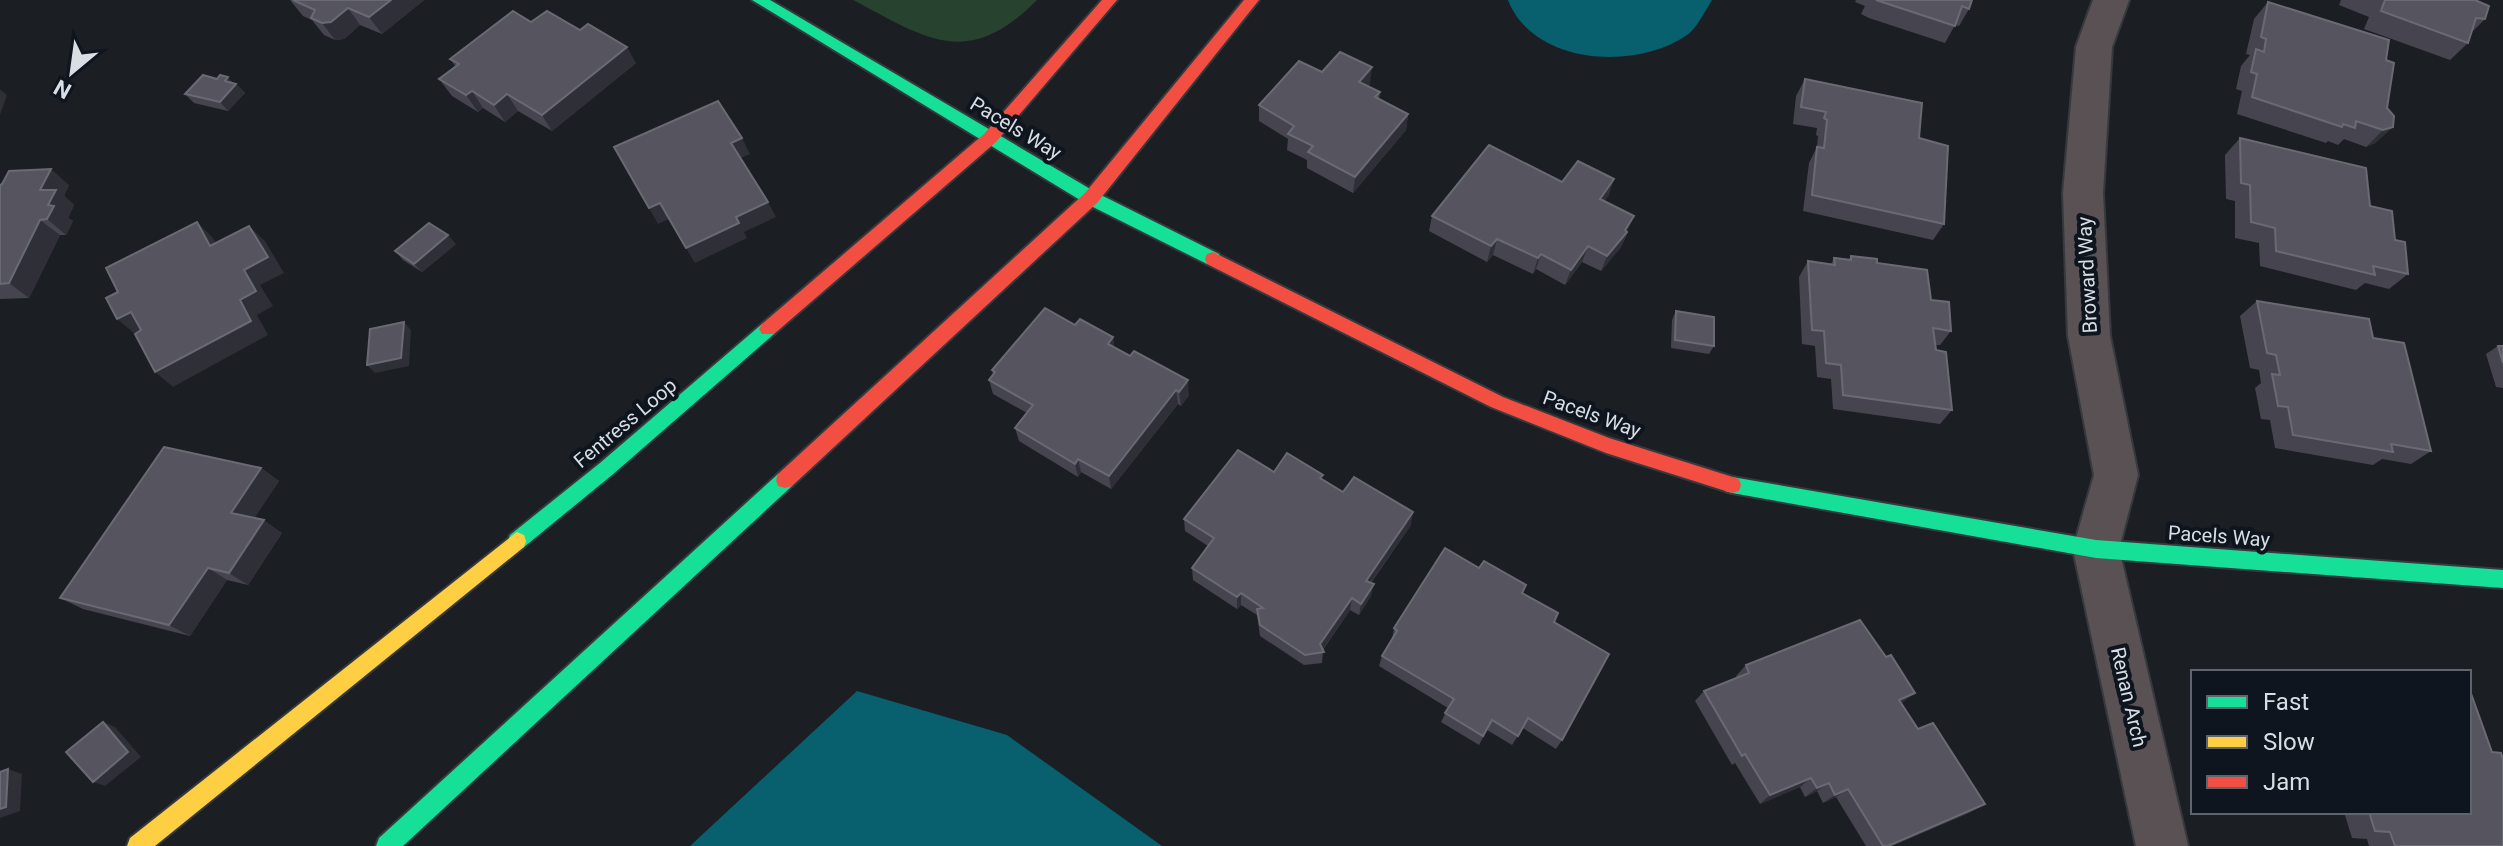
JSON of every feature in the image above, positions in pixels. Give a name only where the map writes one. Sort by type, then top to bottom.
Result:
[{"type":"street","name":"Pacels Way","points":[[759,0],[1091,198],[1497,402],[1606,445],[1731,485],[2096,549],[2503,579]]},
{"type":"street","name":"Fentress Loop","points":[[138,846],[606,469],[990,138],[1110,0]]},
{"type":"street","points":[[387,846],[1091,198],[1252,0]]},
{"type":"street","name":"Broward Way","points":[[2096,549],[2116,475],[2089,336],[2083,193],[2094,47],[2111,0]]},
{"type":"street","name":"Renan Arch","points":[[2096,549],[2162,846]]},
{"type":"green space","points":[[853,0],[1037,0],[1012,22],[990,35],[968,41],[947,41],[903,26]]},
{"type":"water","points":[[1508,0],[1712,0],[1687,35],[1641,54],[1615,57],[1562,49],[1539,38],[1521,22]]},
{"type":"water","points":[[857,691],[1007,735],[1162,846],[690,846]]},
{"type":"building","points":[[293,0],[391,0],[369,17],[348,8],[331,22],[322,23],[311,18],[315,10]]},
{"type":"building","points":[[1876,0],[1972,0],[1969,9],[1962,6],[1955,26]]},
{"type":"building","points":[[2385,0],[2475,0],[2489,6],[2485,19],[2476,18],[2468,43],[2381,11]]},
{"type":"building","points":[[2268,2],[2389,40],[2386,60],[2394,63],[2387,108],[2394,116],[2393,127],[2383,130],[2356,121],[2355,128],[2343,124],[2342,127],[2252,97],[2257,74],[2251,72],[2256,49],[2264,52],[2266,39],[2261,37]]},
{"type":"building","points":[[513,11],[531,22],[547,11],[580,30],[588,24],[627,47],[542,115],[507,94],[494,105],[472,91],[466,95],[439,79],[459,64],[450,59]]},
{"type":"building","points":[[1340,52],[1372,67],[1359,82],[1380,92],[1375,97],[1408,114],[1355,177],[1308,152],[1313,146],[1288,134],[1294,126],[1259,105],[1299,61],[1322,72]]},
{"type":"building","points":[[203,75],[217,79],[220,75],[228,77],[225,81],[236,84],[220,102],[185,94]]},
{"type":"building","points":[[1805,79],[1922,103],[1919,138],[1948,146],[1944,224],[1812,195],[1817,147],[1824,148],[1827,120],[1824,118],[1826,112],[1801,107]]},
{"type":"building","points":[[718,101],[742,138],[731,143],[768,202],[736,217],[739,223],[686,248],[660,203],[649,208],[614,147]]},
{"type":"building","points":[[2240,138],[2366,168],[2370,206],[2392,211],[2395,240],[2405,242],[2408,274],[2373,266],[2375,275],[2276,251],[2275,228],[2251,222],[2250,185],[2241,183]]},
{"type":"building","points":[[1489,145],[1562,182],[1578,161],[1614,179],[1600,199],[1634,216],[1625,230],[1627,232],[1607,256],[1588,246],[1571,270],[1541,254],[1538,258],[1497,239],[1491,246],[1432,216]]},
{"type":"building","points":[[51,169],[40,190],[56,190],[48,205],[54,206],[47,219],[40,220],[9,283],[0,284],[0,185],[9,171]]},
{"type":"building","points":[[197,222],[210,246],[249,226],[268,257],[244,270],[256,291],[240,300],[251,321],[155,372],[135,334],[141,330],[131,312],[117,319],[106,298],[118,292],[106,268]]},
{"type":"building","points":[[429,223],[448,235],[414,264],[395,251]]},
{"type":"building","points":[[1851,256],[1927,270],[1931,300],[1949,302],[1951,331],[1933,328],[1936,350],[1946,352],[1952,410],[1843,395],[1841,365],[1826,363],[1824,331],[1812,330],[1808,261],[1835,265],[1834,258],[1851,260]]},
{"type":"building","points":[[2257,301],[2369,319],[2373,338],[2404,343],[2431,451],[2391,444],[2393,452],[2293,435],[2288,407],[2278,406],[2272,374],[2280,375],[2276,355],[2267,353]]},
{"type":"building","points":[[1045,308],[1075,325],[1080,319],[1113,337],[1108,344],[1130,356],[1134,351],[1188,380],[1179,392],[1176,390],[1109,476],[1078,459],[1075,464],[1015,428],[1033,405],[989,380],[995,372],[992,370]]},
{"type":"building","points":[[1676,311],[1714,317],[1714,346],[1675,340]]},
{"type":"building","points":[[404,322],[401,358],[367,365],[370,329]]},
{"type":"building","points":[[2498,346],[2503,346],[2503,363]]},
{"type":"building","points":[[164,447],[261,468],[231,513],[264,520],[229,573],[208,568],[169,625],[60,598]]},
{"type":"building","points":[[1238,450],[1274,472],[1287,453],[1323,475],[1320,478],[1343,492],[1354,477],[1413,512],[1366,581],[1374,584],[1361,604],[1352,598],[1320,644],[1324,652],[1305,655],[1260,625],[1257,609],[1263,608],[1241,593],[1237,597],[1192,568],[1214,538],[1184,519]]},
{"type":"building","points":[[1445,548],[1479,568],[1484,561],[1526,585],[1522,593],[1558,613],[1554,622],[1609,654],[1562,740],[1528,718],[1518,736],[1492,720],[1483,736],[1445,713],[1454,699],[1382,656],[1397,631],[1394,628]]},
{"type":"building","points":[[1860,620],[1886,657],[1891,655],[1915,693],[1899,700],[1918,729],[1933,723],[1985,804],[1888,846],[1883,846],[1848,789],[1835,795],[1829,783],[1817,788],[1811,778],[1770,795],[1745,754],[1742,756],[1704,691],[1749,673],[1746,665]]},
{"type":"building","points":[[2471,694],[2492,752],[2501,753],[2503,759],[2503,846],[2395,846],[2390,832],[2375,831],[2370,814],[2471,814]]},
{"type":"building","points":[[103,722],[128,752],[93,782],[66,752]]},
{"type":"building","points":[[8,769],[6,807],[0,809],[0,772]]},
{"type":"traffic: fast","points":[[759,0],[1091,198],[1213,259]]},
{"type":"traffic: fast","points":[[517,541],[606,469],[768,329]]},
{"type":"traffic: fast","points":[[387,846],[785,480]]},
{"type":"traffic: fast","points":[[1732,485],[2096,549],[2503,579]]},
{"type":"traffic: slow","points":[[138,846],[517,541]]},
{"type":"traffic: jam","points":[[768,329],[990,138],[1110,0]]},
{"type":"traffic: jam","points":[[785,480],[1091,198],[1252,0]]},
{"type":"traffic: jam","points":[[1213,259],[1497,402],[1606,445],[1732,485]]}]
